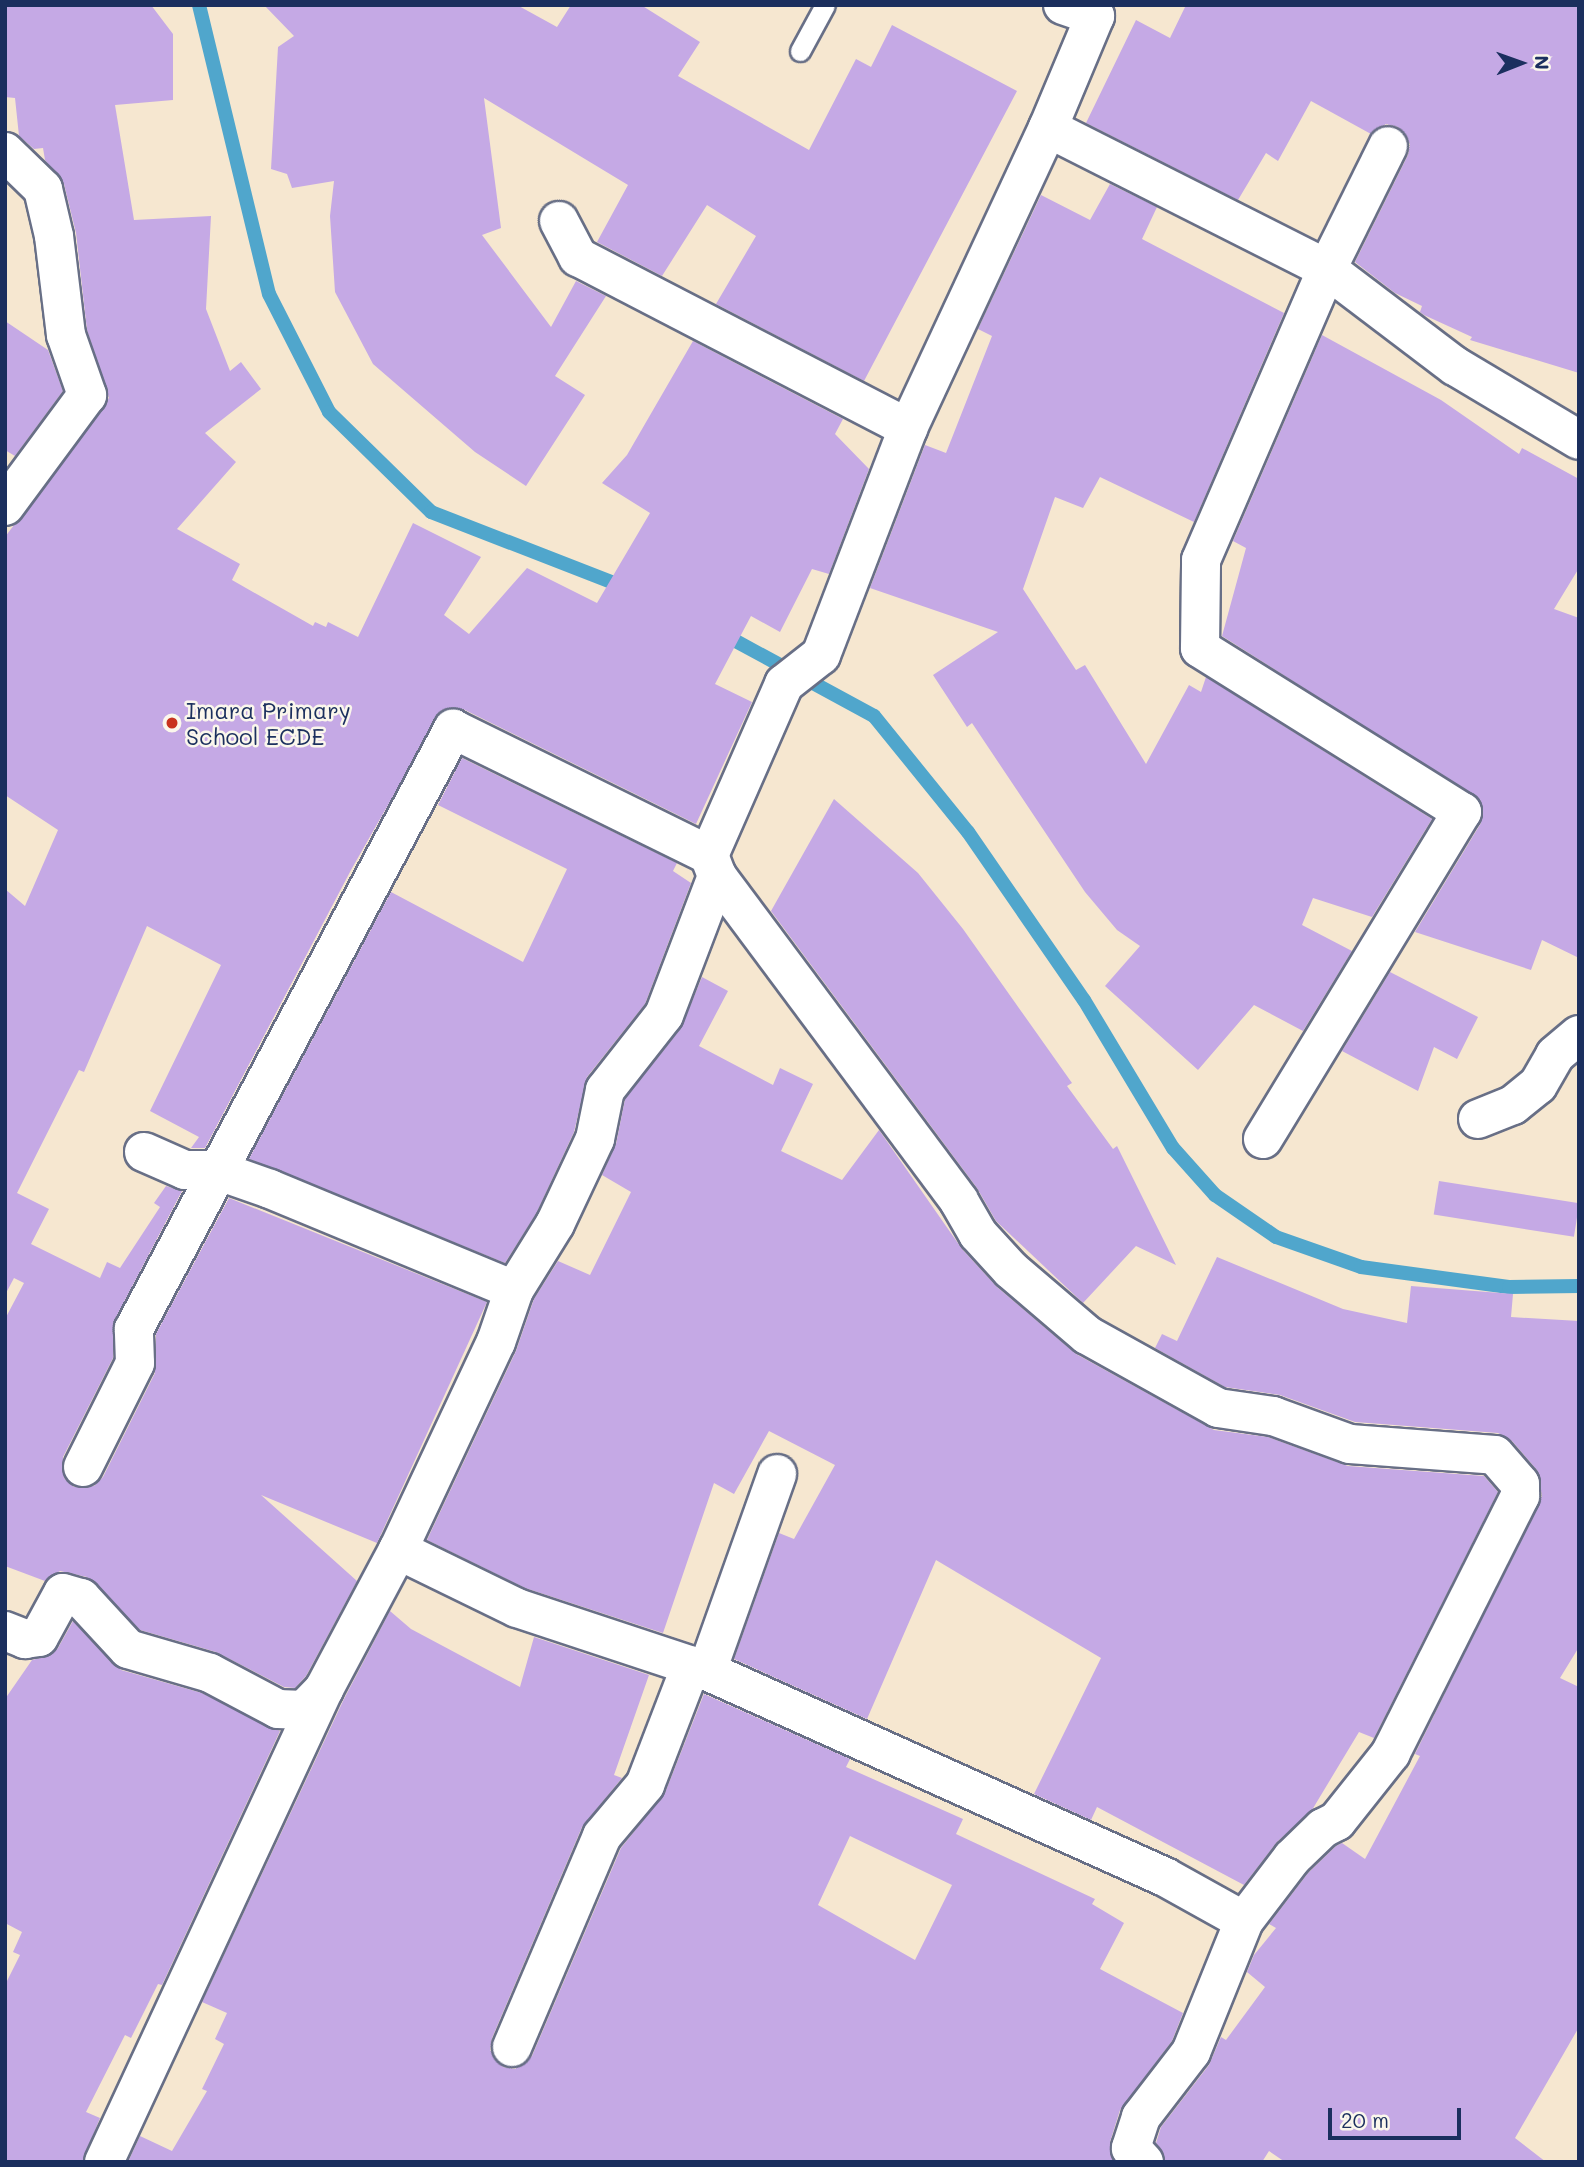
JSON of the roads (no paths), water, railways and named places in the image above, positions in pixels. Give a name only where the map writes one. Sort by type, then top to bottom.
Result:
[{"type":"street","points":[[104,2162],[324,1689],[398,1550],[459,1412],[496,1342],[514,1290],[555,1224],[595,1139],[605,1090],[664,1015],[713,866],[783,684],[821,655],[908,428],[1048,128],[1086,9]]},
{"type":"street","points":[[1048,128],[1327,270],[1455,366],[1579,440]]},
{"type":"street","points":[[1263,1139],[1462,812],[1200,648],[1201,559],[1327,270],[1388,145]]},
{"type":"street","points":[[5,152],[43,189],[54,236],[66,335],[87,396],[5,506]]},
{"type":"street","points":[[559,221],[578,257],[908,428]]},
{"type":"street","points":[[83,1467],[135,1363],[134,1329],[215,1170],[453,730],[713,866],[978,1234],[1011,1270],[1087,1335],[1217,1408],[1273,1416],[1350,1444],[1495,1455],[1520,1483],[1520,1496],[1391,1753],[1337,1821],[1323,1828],[1292,1858],[1244,1921],[1191,2052],[1141,2117],[1133,2157]]},
{"type":"street","points":[[1478,1119],[1513,1105],[1538,1085],[1555,1055],[1579,1035]]},
{"type":"street","points":[[144,1152],[185,1170],[215,1170],[514,1290]]},
{"type":"street","points":[[512,2047],[602,1836],[645,1785],[699,1668],[778,1474]]},
{"type":"street","points":[[398,1550],[517,1608],[699,1668],[1165,1877],[1244,1921]]},
{"type":"street","points":[[5,1631],[25,1639],[39,1637],[63,1593],[81,1598],[128,1649],[210,1673],[278,1709],[304,1710],[324,1689]]},
{"type":"lane","points":[[800,51],[825,5]]},
{"type":"waterway","points":[[199,5],[269,294],[329,412],[431,512],[627,588]]},
{"type":"waterway","points":[[721,633],[874,716],[968,832],[1084,1000],[1173,1148],[1215,1195],[1276,1237],[1361,1267],[1509,1287],[1579,1286]]},
{"type":"place","name":"Imara Primary School ECDE","points":[[172,723]]}]
